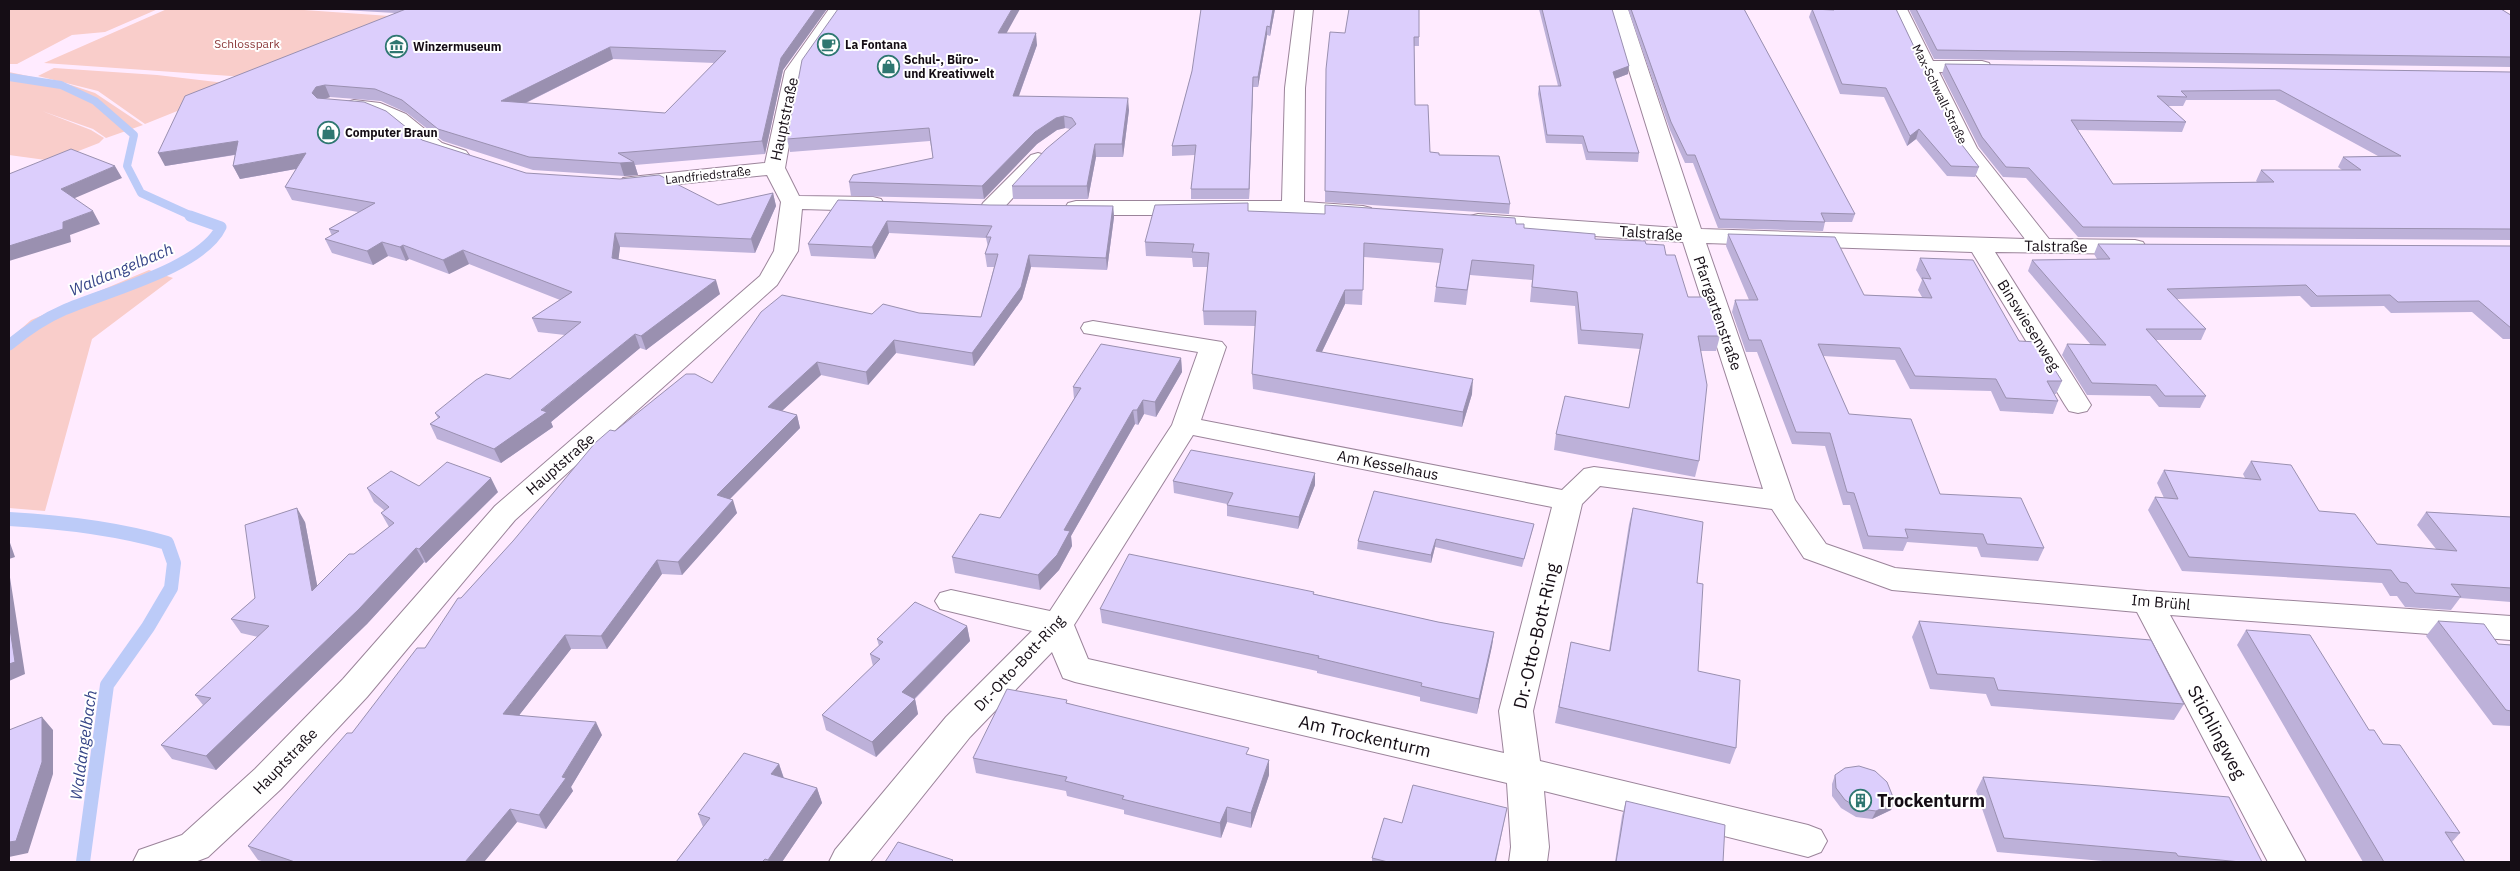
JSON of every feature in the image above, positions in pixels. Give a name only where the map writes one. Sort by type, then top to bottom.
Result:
[{"type":"street","name":"Hauptstraße","points":[[152,862],[203,854],[268,779],[355,688],[504,513],[768,280],[786,251],[792,202],[774,168],[789,87],[794,71],[837,9]]},
{"type":"street","points":[[1293,208],[1295,88],[1304,9]]},
{"type":"street","name":"Pfarrgartenstraße","points":[[1619,9],[1692,236],[1781,501],[1815,551]]},
{"type":"street","name":"Max-Schwall-Straße","points":[[1899,9],[1966,150],[2044,246]]},
{"type":"street","points":[[1925,66],[2005,67]]},
{"type":"street","points":[[338,105],[373,107],[399,118],[415,133],[435,147],[481,162]]},
{"type":"street","points":[[1022,208],[981,207],[1053,146]]},
{"type":"street","name":"Landfriedstraße","points":[[614,183],[774,168]]},
{"type":"street","points":[[792,202],[891,205]]},
{"type":"street","points":[[1051,208],[1293,208],[1383,214]]},
{"type":"street","name":"Talstraße","points":[[1453,219],[1692,236],[1979,245],[2153,247]]},
{"type":"street","name":"Binswiesenweg","points":[[1979,245],[2078,405]]},
{"type":"street","points":[[1094,328],[1212,347],[1186,425]]},
{"type":"street","name":"Am Kesselhaus","points":[[1186,425],[1568,501]]},
{"type":"street","name":"Dr.-Otto-Bott-Ring","points":[[848,862],[958,727],[1058,625],[1186,425]]},
{"type":"street","points":[[1568,501],[1594,476],[1781,501]]},
{"type":"street","name":"Dr.-Otto-Bott-Ring","points":[[1528,862],[1530,847],[1524,772],[1516,711],[1568,501]]},
{"type":"street","name":"Im Brühl","points":[[1815,551],[1892,579],[2147,602],[2511,628]]},
{"type":"street","points":[[952,601],[1058,625]]},
{"type":"street","name":"Stichlingweg","points":[[2147,602],[2287,862]]},
{"type":"street","name":"Am Trockenturm","points":[[1058,625],[1075,669],[1524,772],[1808,841]]},
{"type":"green space","points":[[9,9],[158,9],[105,32],[72,35],[17,64],[9,64]]},
{"type":"green space","name":"Schlosspark","points":[[167,9],[290,9],[404,17],[258,78],[44,63]]},
{"type":"green space","points":[[54,68],[157,75],[242,85],[145,124],[98,91],[38,76]]},
{"type":"green space","points":[[9,72],[71,85],[95,93],[143,125],[106,138],[93,129],[42,111],[91,130],[104,138],[99,143],[53,161],[9,155]]},
{"type":"green space","points":[[149,270],[173,278],[92,339],[45,511],[9,508],[9,354],[12,337],[31,320]]},
{"type":"building","points":[[406,9],[816,9],[781,58],[762,141],[618,153],[634,162],[620,163],[529,157],[438,129],[402,100],[375,89],[325,85],[316,87],[312,93],[317,98],[364,102],[386,111],[422,140],[526,173],[620,179],[659,175],[718,205],[773,193],[751,239],[615,233],[612,258],[716,280],[641,336],[635,334],[541,410],[547,412],[494,449],[430,424],[440,417],[435,413],[486,374],[510,379],[581,322],[532,318],[572,292],[463,250],[443,260],[403,245],[400,247],[382,242],[367,251],[325,239],[339,231],[329,229],[375,203],[285,187],[306,153],[233,166],[238,141],[158,153],[185,96]],"holes":[[[610,47],[726,51],[665,113],[501,101]]]},
{"type":"building","points":[[838,9],[1012,9],[998,33],[1036,33],[1013,96],[1128,98],[1122,144],[1095,144],[1087,186],[1012,186],[1046,149],[1076,124],[1072,118],[1064,116],[1056,118],[1035,132],[982,186],[849,182],[853,175],[933,158],[929,128],[787,139],[802,60]]},
{"type":"building","points":[[1201,9],[1273,9],[1270,27],[1267,26],[1258,77],[1253,77],[1249,189],[1191,189],[1196,145],[1172,146],[1192,71]]},
{"type":"building","points":[[1349,9],[1419,9],[1419,37],[1414,37],[1415,105],[1428,105],[1430,152],[1439,153],[1439,155],[1499,156],[1510,204],[1325,191],[1326,69],[1330,32],[1345,33]]},
{"type":"building","points":[[1542,9],[1612,9],[1629,66],[1613,72],[1639,153],[1588,152],[1583,136],[1547,135],[1539,86],[1561,86]]},
{"type":"building","points":[[1631,9],[1744,9],[1855,214],[1821,213],[1825,222],[1720,219],[1695,155],[1687,155],[1671,122]]},
{"type":"building","points":[[1812,9],[1896,9],[1959,141],[1979,167],[1951,166],[1919,129],[1910,136],[1886,88],[1842,84]]},
{"type":"building","points":[[1916,9],[2501,9],[2511,15],[2511,57],[1937,50]]},
{"type":"building","points":[[1945,64],[2511,72],[2511,229],[2083,227],[2029,168],[2006,167],[1982,137]],"holes":[[[2280,90],[2401,156],[2343,157],[2361,170],[2261,170],[2274,182],[2113,184],[2071,120],[2186,122],[2157,96],[2187,97],[2181,91]]]},
{"type":"building","points":[[71,149],[115,166],[61,189],[93,211],[63,222],[63,229],[9,246],[9,174]]},
{"type":"building","points":[[838,200],[989,205],[1113,206],[1106,258],[1029,255],[1021,287],[972,353],[894,340],[866,372],[817,362],[768,407],[797,415],[717,495],[733,500],[678,562],[657,560],[601,636],[565,635],[503,714],[596,722],[562,777],[566,778],[539,815],[510,809],[465,862],[295,862],[248,846],[347,733],[352,733],[417,648],[425,648],[458,598],[461,598],[513,541],[595,443],[610,430],[615,431],[686,374],[695,374],[712,383],[761,312],[782,295],[872,314],[883,304],[919,313],[981,317],[998,254],[985,254],[991,237],[986,237],[992,226],[887,221],[872,247],[808,244]]},
{"type":"building","points":[[1248,203],[1248,211],[1325,214],[1325,205],[1515,218],[1516,224],[1524,224],[1524,228],[1595,234],[1595,239],[1645,241],[1646,244],[1664,245],[1666,255],[1675,255],[1688,297],[1707,297],[1720,336],[1698,336],[1707,385],[1699,461],[1556,434],[1565,396],[1629,408],[1643,334],[1581,330],[1577,292],[1532,287],[1534,265],[1472,260],[1467,290],[1436,287],[1443,249],[1364,243],[1363,290],[1345,290],[1316,351],[1473,379],[1463,412],[1252,374],[1256,311],[1203,311],[1209,253],[1192,252],[1194,244],[1145,242],[1155,205]]},
{"type":"building","points":[[1728,234],[1835,237],[1864,295],[1932,298],[1922,278],[1931,279],[1920,258],[1973,260],[2019,341],[2037,342],[2062,381],[2047,381],[2058,401],[2006,398],[1996,379],[1915,376],[1900,348],[1818,344],[1849,414],[1911,419],[1940,494],[2021,498],[2044,548],[1987,544],[1983,534],[1905,529],[1908,538],[1868,536],[1854,493],[1847,492],[1830,433],[1796,432],[1761,340],[1749,340],[1735,300],[1758,300]]},
{"type":"building","points":[[2098,244],[2511,246],[2511,328],[2479,301],[2398,302],[2390,295],[2317,296],[2306,285],[2167,289],[2206,329],[2146,329],[2206,396],[2165,396],[2156,385],[2092,383],[2067,344],[2106,345],[2032,260],[2110,259]]},
{"type":"building","points":[[1101,344],[1181,358],[1155,402],[1143,400],[1137,410],[1133,410],[1064,530],[1070,531],[1057,555],[1038,575],[952,557],[980,514],[1000,518],[1081,388],[1073,387]]},
{"type":"building","points":[[1191,450],[1315,473],[1299,517],[1227,505],[1233,493],[1173,481]]},
{"type":"building","points":[[2251,461],[2291,465],[2319,511],[2355,514],[2377,544],[2457,551],[2426,512],[2511,517],[2511,588],[2451,584],[2461,597],[2415,593],[2407,583],[2400,582],[2391,570],[2189,557],[2155,497],[2178,499],[2164,470],[2261,480]]},
{"type":"building","points":[[447,462],[491,478],[419,549],[416,548],[359,609],[206,756],[161,745],[211,698],[195,695],[269,626],[231,619],[255,598],[245,525],[297,508],[312,591],[349,554],[354,554],[394,523],[381,513],[389,507],[367,488],[391,471],[419,486]]},
{"type":"building","points":[[1374,491],[1534,524],[1524,559],[1436,539],[1431,555],[1358,541]]},
{"type":"building","points":[[1633,508],[1703,522],[1697,583],[1703,584],[1698,671],[1740,680],[1736,748],[1559,707],[1571,642],[1610,651]]},
{"type":"building","points":[[1129,554],[1314,592],[1313,594],[1438,622],[1494,632],[1479,699],[1421,686],[1422,683],[1318,658],[1319,656],[1100,609]]},
{"type":"building","points":[[915,602],[967,626],[902,692],[915,699],[872,742],[822,715],[880,659],[870,654],[883,642],[877,639]]},
{"type":"building","points":[[1919,621],[2151,640],[2184,704],[1998,690],[1994,678],[1937,674]]},
{"type":"building","points":[[2438,621],[2484,624],[2498,644],[2511,645],[2511,711],[2506,710]]},
{"type":"building","points":[[9,622],[15,662],[9,664]]},
{"type":"building","points":[[2246,630],[2310,635],[2369,730],[2374,730],[2383,744],[2400,745],[2460,833],[2445,832],[2465,862],[2384,862]]},
{"type":"building","points":[[1007,689],[1067,700],[1066,703],[1249,748],[1246,754],[1269,760],[1251,813],[1227,807],[1220,823],[1122,799],[1124,796],[1065,781],[1067,777],[973,758]]},
{"type":"building","points":[[42,717],[42,762],[16,841],[9,842],[9,730]]},
{"type":"building","points":[[744,753],[779,764],[771,774],[817,788],[768,860],[765,859],[762,862],[676,862],[710,818],[698,814]]},
{"type":"building","name":"Trockenturm","points":[[1859,766],[1875,771],[1887,782],[1895,802],[1876,811],[1860,809],[1845,800],[1836,788],[1835,775],[1845,768]]},
{"type":"building","points":[[1983,777],[2229,797],[2262,862],[2241,862],[2178,856],[2176,853],[2004,838]]},
{"type":"building","points":[[1413,785],[1507,808],[1495,862],[1388,862],[1372,858],[1384,818],[1402,823]]},
{"type":"building","points":[[1626,801],[1725,825],[1723,862],[1616,862]]},
{"type":"building","points":[[898,842],[953,860],[951,862],[885,862]]},
{"type":"waterway","name":"Waldangelbach","points":[[9,77],[61,85],[95,101],[134,135],[127,166],[141,193],[194,217]]},
{"type":"waterway","name":"Waldangelbach","points":[[9,345],[35,326],[56,314],[151,277],[174,267],[194,255],[210,242],[221,227],[190,216]]},
{"type":"waterway","name":"Waldangelbach","points":[[9,519],[89,526],[167,543],[174,563],[171,588],[148,627],[107,685],[83,862]]},
{"type":"place","name":"La Fontana","points":[[829,44]]},
{"type":"place","name":"Winzermuseum","points":[[397,46]]},
{"type":"place","name":"Schul-, Büro- und Kreativwelt","points":[[888,66]]},
{"type":"place","name":"Computer Braun","points":[[329,132]]},
{"type":"place","name":"Trockenturm","points":[[1861,800]]}]
